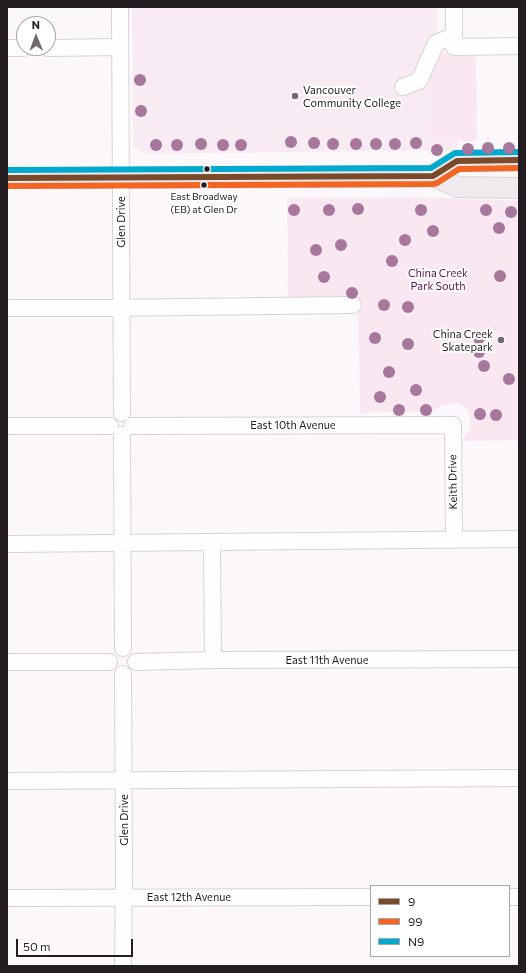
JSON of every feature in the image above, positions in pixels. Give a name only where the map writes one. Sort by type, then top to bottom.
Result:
[{"type":"main road","points":[[433,176],[457,161],[519,160]]},
{"type":"main road","points":[[7,178],[433,176],[458,187],[519,188]]},
{"type":"street","name":"Glen Drive","points":[[120,7],[122,413],[126,414],[131,419],[122,429]]},
{"type":"street","points":[[454,7],[454,42]]},
{"type":"street","points":[[403,87],[419,82],[436,43],[454,42],[519,46]]},
{"type":"street","points":[[56,48],[119,47]]},
{"type":"street","points":[[7,308],[353,305]]},
{"type":"street","name":"East 10th Avenue","points":[[7,426],[122,429],[453,425]]},
{"type":"street","name":"Keith Drive","points":[[453,425],[454,540]]},
{"type":"street","points":[[122,429],[123,648]]},
{"type":"street","points":[[7,544],[519,539]]},
{"type":"street","points":[[212,542],[213,660]]},
{"type":"street","points":[[118,648],[127,648],[134,654],[136,662],[130,672],[119,674],[112,669],[109,662],[114,650],[118,648]]},
{"type":"street","name":"East 11th Avenue","points":[[136,662],[213,660],[519,659]]},
{"type":"street","points":[[7,662],[109,662]]},
{"type":"street","name":"Glen Drive","points":[[123,674],[123,966]]},
{"type":"street","points":[[7,781],[519,778]]},
{"type":"street","name":"East 12th Avenue","points":[[7,898],[370,897]]},
{"type":"shaded area","name":"Vancouver Community College","points":[[132,7],[437,7],[437,51],[458,52],[458,150],[146,154],[140,152],[134,146],[133,141]]},
{"type":"green space","points":[[429,54],[476,54],[477,141],[430,141]]},
{"type":"green space","name":"China Creek Park South","points":[[420,197],[519,201],[519,440],[461,441],[468,433],[470,417],[467,409],[454,403],[441,406],[433,412],[360,413],[358,296],[288,297],[287,198]]},
{"type":"transit line","name":"N9","points":[[7,170],[431,168],[455,153],[519,152]]},
{"type":"transit line","name":"9","points":[[7,178],[433,176],[457,161],[519,160]]},
{"type":"transit line","name":"99","points":[[7,186],[433,184],[459,169],[519,168]]},
{"type":"place","name":"Vancouver Community College","points":[[295,96]]},
{"type":"place","name":"East Broadway (EB) at Glen Dr","points":[[204,185]]},
{"type":"place","name":"China Creek Skatepark","points":[[501,340]]}]
